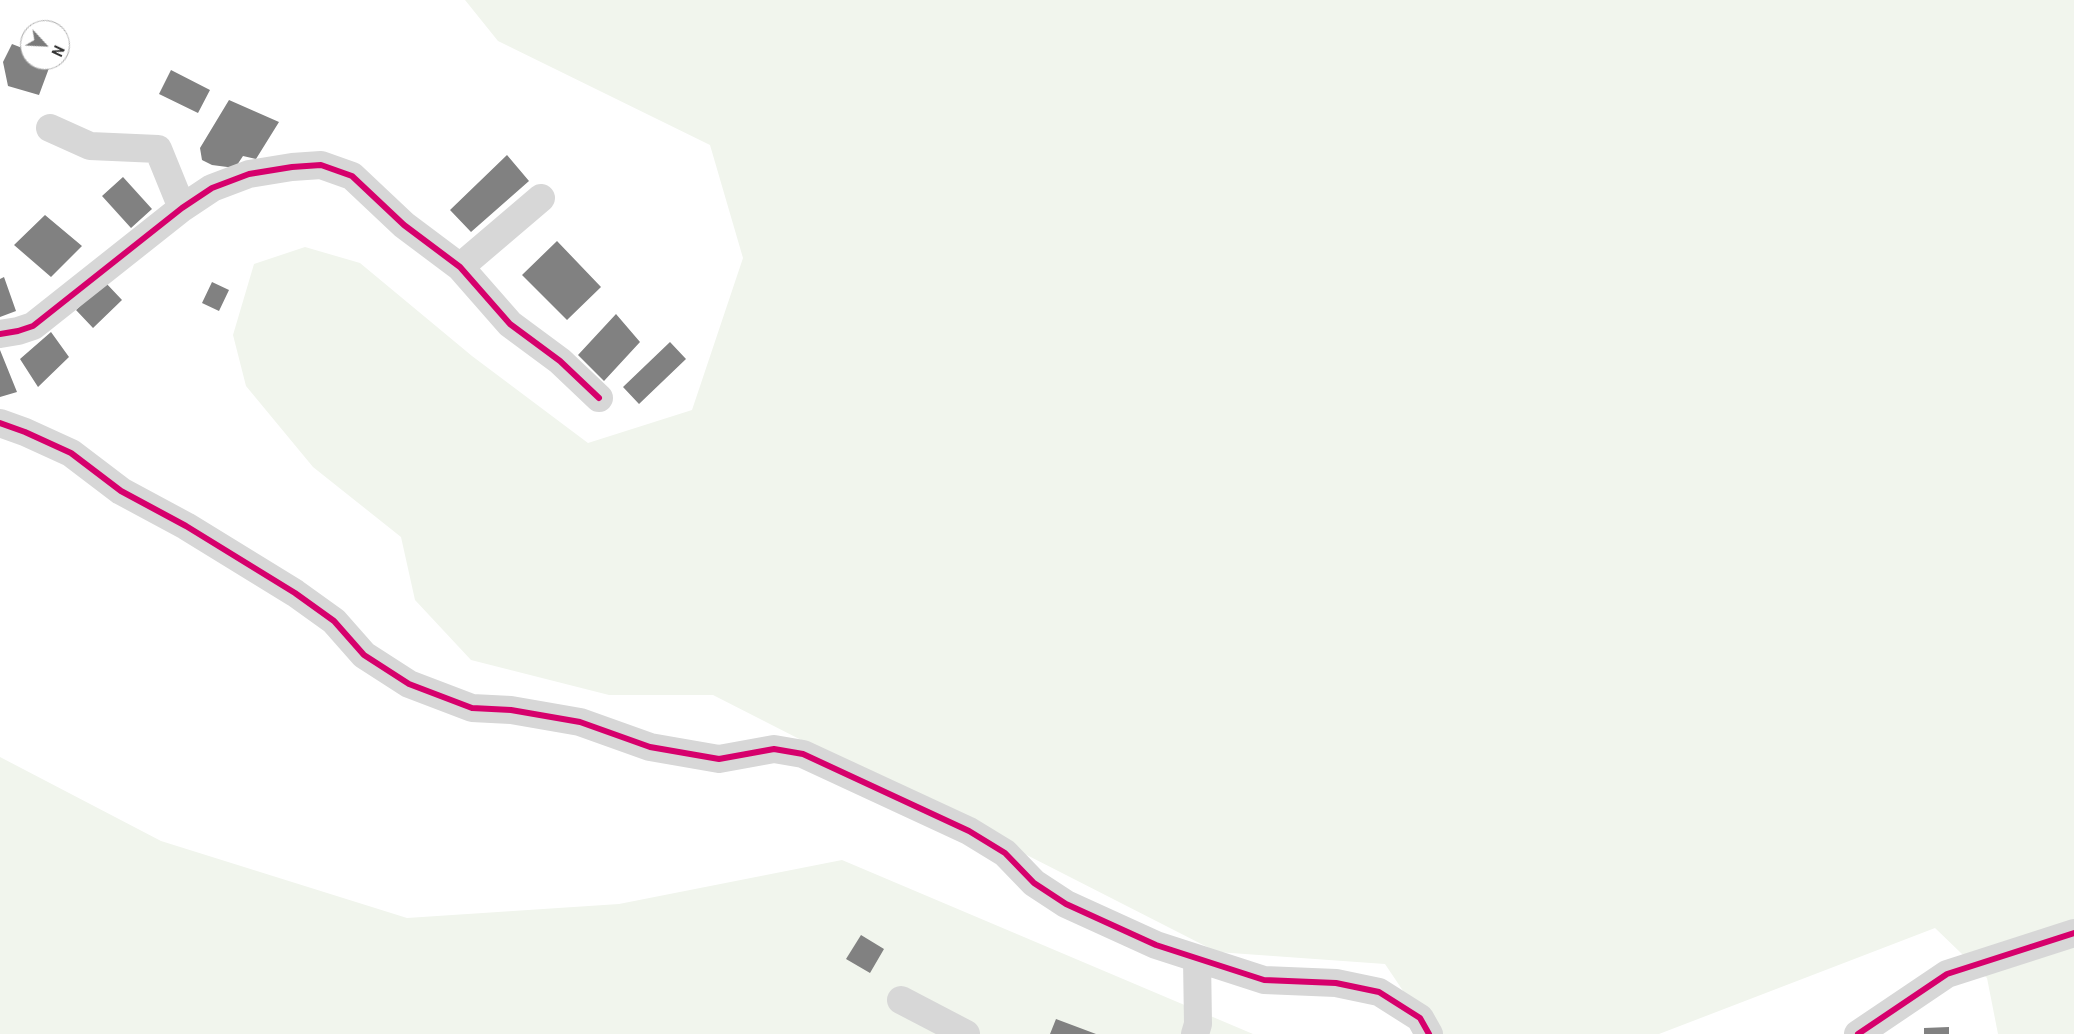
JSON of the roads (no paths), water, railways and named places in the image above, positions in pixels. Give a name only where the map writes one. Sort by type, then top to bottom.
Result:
[{"type":"street","points":[[50,128],[90,146],[158,149],[182,208]]},
{"type":"street","points":[[0,334],[32,326],[47,316],[107,266],[182,208],[212,188],[249,174],[292,167],[321,165],[352,176],[404,225],[460,267],[510,324],[560,361],[599,398]]},
{"type":"street","points":[[460,267],[541,198]]},
{"type":"street","points":[[0,423],[71,453],[121,491],[186,526],[296,593],[334,621],[364,655],[409,684],[472,708],[511,710],[580,722],[650,746],[718,759],[774,749],[803,754],[969,831],[1005,853],[1034,883],[1066,904],[1156,945],[1264,980],[1336,983],[1379,992],[1420,1018],[1429,1034]]},
{"type":"street","points":[[1858,1034],[1947,974],[2074,933]]},
{"type":"street","points":[[1195,1034],[1198,1024],[1198,959]]},
{"type":"street","points":[[900,1000],[966,1034]]}]
